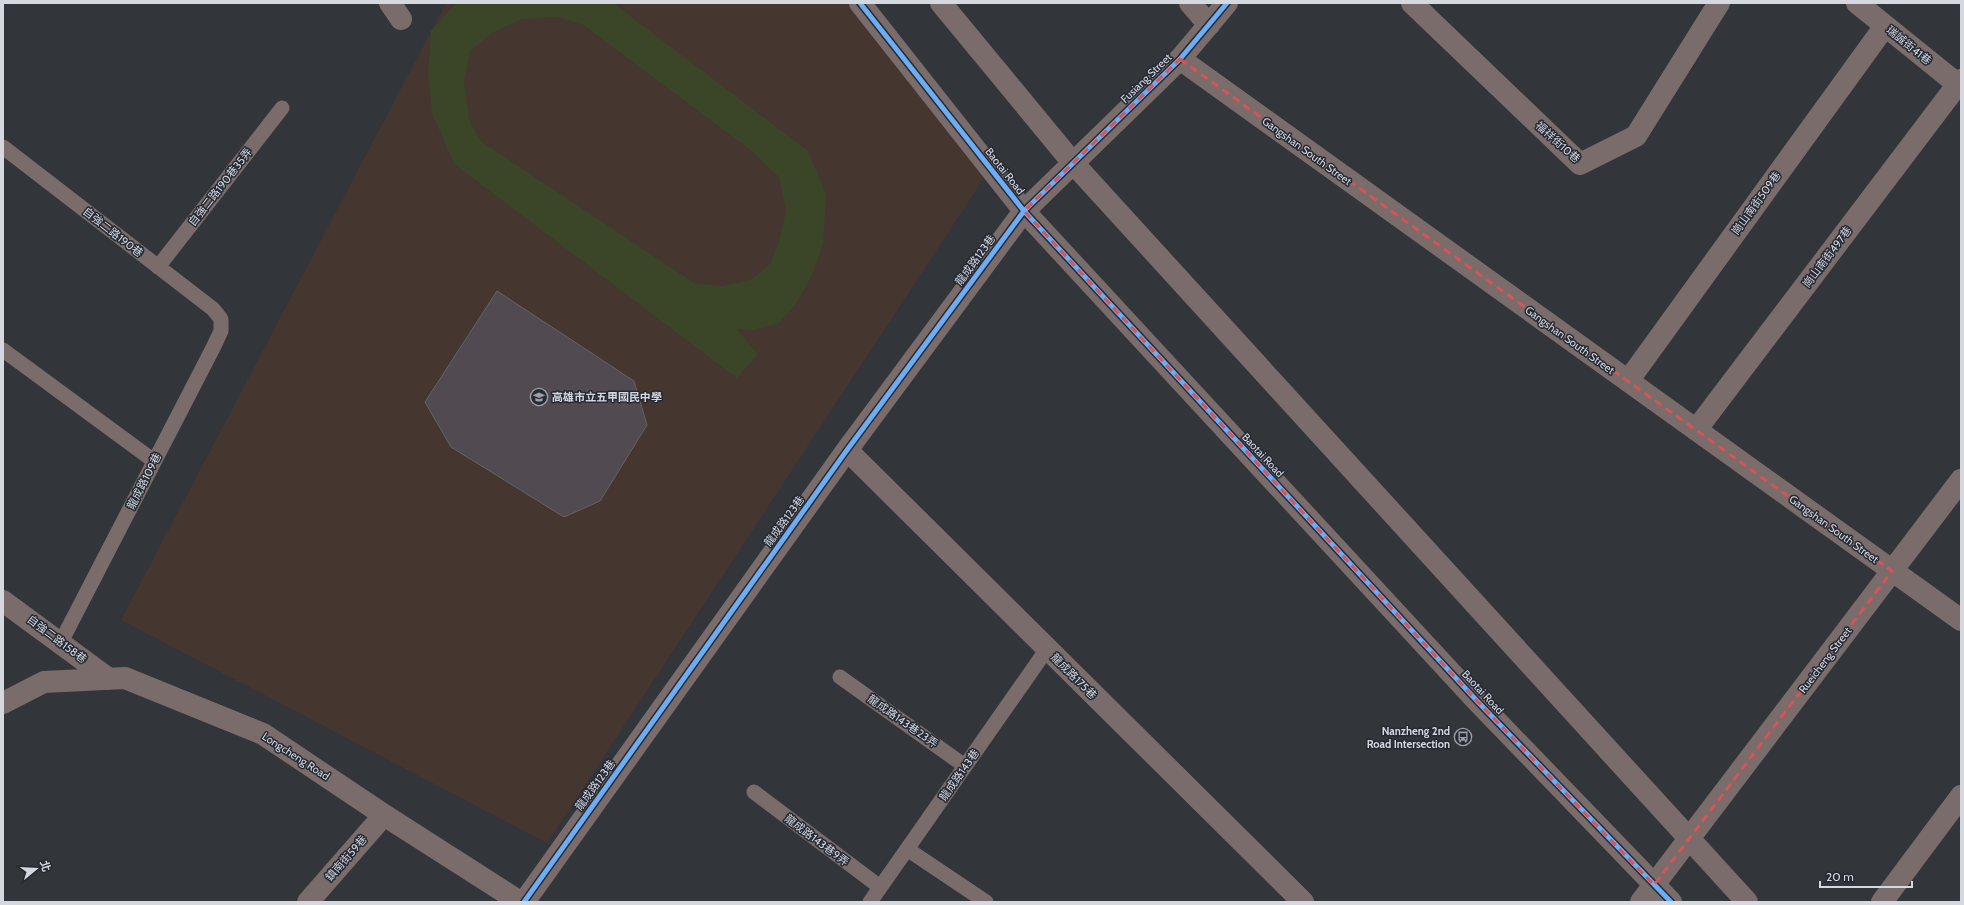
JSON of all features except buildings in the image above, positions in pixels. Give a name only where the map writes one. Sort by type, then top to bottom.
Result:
[{"type":"street","name":"Baotai Road","points":[[860,3],[1024,211],[1478,702],[1671,902]]},
{"type":"street","points":[[941,3],[1072,163],[1746,902]]},
{"type":"street","points":[[1190,3],[1209,25]]},
{"type":"street","name":"Fusiang Street","points":[[1072,163],[1180,59],[1227,3]]},
{"type":"street","name":"福祥街10巷","points":[[1412,3],[1580,164],[1636,136],[1719,3]]},
{"type":"street","name":"瑞誠街41巷","points":[[1857,3],[1960,84]]},
{"type":"street","name":"崗山南街509巷","points":[[1628,381],[1885,26]]},
{"type":"street","name":"Gangshan South Street","points":[[1180,59],[1961,620]]},
{"type":"street","name":"崗山南街497巷","points":[[1696,430],[1960,84]]},
{"type":"street","name":"龍成路123巷","points":[[524,902],[847,450],[1024,211],[1072,163]]},
{"type":"street","name":"龍成路175巷","points":[[847,450],[1295,899]]},
{"type":"street","name":"Rueicheng Street","points":[[1641,902],[1690,840],[1961,480]]},
{"type":"street","name":"自強二路158巷","points":[[3,600],[109,679]]},
{"type":"street","name":"Longcheng Road","points":[[3,703],[44,682],[125,678],[263,734],[384,815],[520,902]]},
{"type":"street","points":[[1882,902],[1961,796]]},
{"type":"street","name":"鎮南街59巷","points":[[308,902],[384,815]]},
{"type":"lane","name":"自強二路190巷35弄","points":[[158,267],[282,108]]},
{"type":"lane","name":"自強二路190巷","points":[[3,147],[213,309],[221,319]]},
{"type":"lane","name":"龍成路109巷","points":[[61,642],[221,332],[221,319]]},
{"type":"lane","points":[[3,350],[154,461]]},
{"type":"lane","name":"龍成路143巷","points":[[870,902],[1047,649]]},
{"type":"lane","name":"龍成路143巷23弄","points":[[840,677],[965,766]]},
{"type":"lane","name":"龍成路143巷9弄","points":[[754,792],[880,887]]},
{"type":"lane","points":[[907,849],[986,902]]},
{"type":"highlighted area","points":[[1180,59],[1892,571],[1654,885],[1478,702],[1024,211]]},
{"type":"shaded area","name":"高雄市立五甲國民中學","points":[[446,3],[851,3],[986,175],[547,843],[121,620]]},
{"type":"green space","points":[[456,3],[613,3],[808,151],[826,194],[823,244],[812,275],[796,304],[778,324],[753,330],[736,329],[758,354],[737,378],[454,164],[432,113],[428,74],[431,31]],"holes":[[[557,17],[582,24],[749,149],[779,177],[786,211],[780,238],[771,263],[751,280],[722,286],[694,283],[482,142],[470,123],[464,82],[470,51],[492,33],[522,19]]]},
{"type":"cycle path","points":[[860,3],[1024,211],[1478,702],[1671,902]]},
{"type":"cycle path","points":[[524,902],[847,450],[1024,211],[1180,59],[1227,3]]},
{"type":"place","name":"高雄市立五甲國民中學","points":[[539,397]]},
{"type":"place","name":"Nanzheng 2nd Road Intersection","points":[[1463,737]]}]
